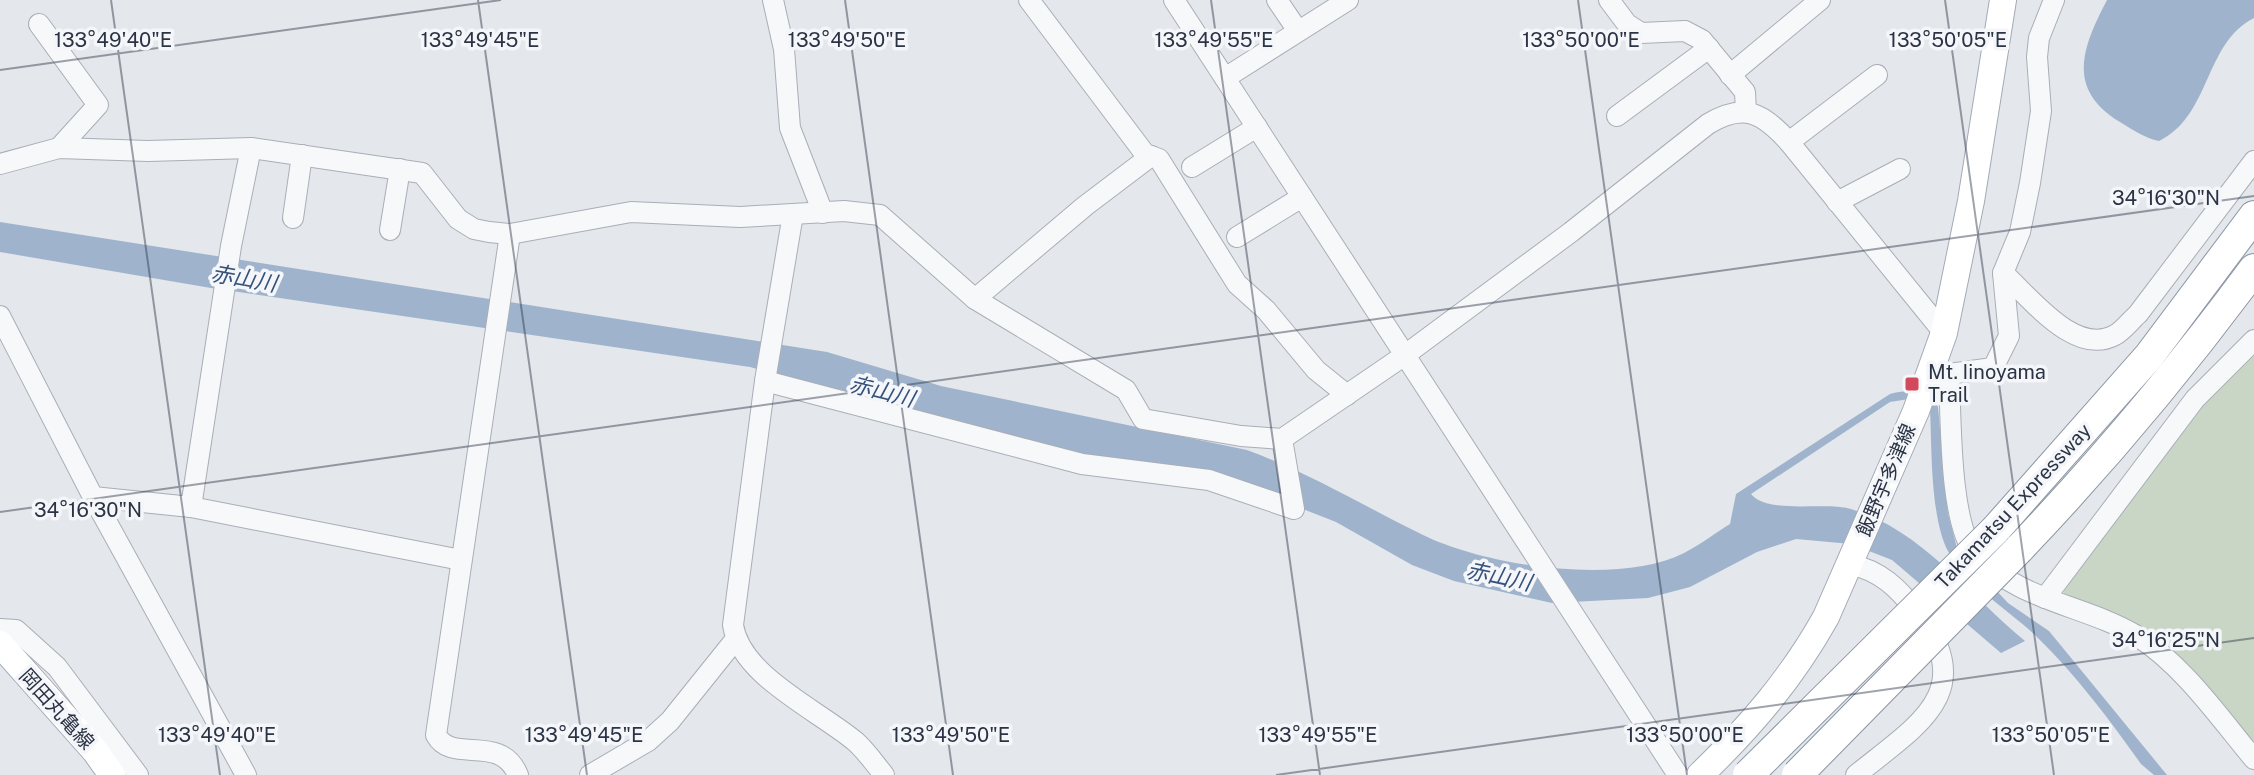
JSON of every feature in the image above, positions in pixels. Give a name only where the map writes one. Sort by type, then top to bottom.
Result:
[{"type":"highway","name":"Takamatsu Expressway","points":[[1797,775],[2008,539],[2254,216]]},
{"type":"highway","name":"Takamatsu Expressway","points":[[1748,775],[2008,539],[2100,465],[2254,269]]},
{"type":"main road","name":"飯野宇多津線","points":[[1700,775],[1764,710],[1790,677],[1826,617],[1872,512],[1941,371],[1944,333],[1971,201],[2003,0]]},
{"type":"main road","name":"岡田丸亀線","points":[[0,644],[95,751],[112,775]]},
{"type":"street","points":[[773,0],[784,49],[790,128],[823,213]]},
{"type":"street","points":[[1029,0],[1145,154],[1159,159],[1237,284],[1266,310],[1316,370],[1347,395]]},
{"type":"street","points":[[1174,0],[1537,558],[1578,616],[1678,775]]},
{"type":"street","points":[[1277,0],[1298,31]]},
{"type":"street","points":[[1225,78],[1348,0]]},
{"type":"street","points":[[1609,0],[1627,24],[1641,33],[1685,31],[1702,40],[1745,92],[1746,112]]},
{"type":"street","points":[[1730,75],[1820,0]]},
{"type":"street","points":[[2054,0],[2039,38],[2037,57],[2041,111],[2030,183],[2020,232],[2003,273],[2009,336],[1993,368],[1941,371],[1954,479],[1965,534],[1975,553],[2021,588],[2134,634],[2165,655],[2254,759]]},
{"type":"street","points":[[39,24],[98,105],[59,148]]},
{"type":"street","points":[[1617,116],[1709,48]]},
{"type":"street","points":[[1789,142],[1877,75]]},
{"type":"street","points":[[1285,446],[1347,395],[1571,232],[1726,113],[1746,112],[1768,119],[1944,333]]},
{"type":"street","points":[[1192,167],[1257,127]]},
{"type":"street","points":[[0,164],[59,148],[148,151],[251,148],[422,173],[458,219],[474,229],[510,234],[631,212],[740,217],[823,213],[880,215],[975,299],[1126,390],[1143,419],[1285,446]]},
{"type":"street","points":[[191,507],[231,246],[251,148]]},
{"type":"street","points":[[293,218],[302,155]]},
{"type":"street","points":[[975,299],[1085,206],[1151,156]]},
{"type":"street","points":[[2003,273],[2074,338],[2097,341],[2115,335],[2147,302],[2254,161]]},
{"type":"street","points":[[390,230],[400,169]]},
{"type":"street","points":[[1837,202],[1900,169]]},
{"type":"street","points":[[1237,237],[1302,197]]},
{"type":"street","points":[[793,214],[765,381],[733,625],[735,640],[753,666],[858,743],[884,775]]},
{"type":"street","points":[[510,234],[436,735],[446,746],[501,753],[511,759],[518,775]]},
{"type":"street","points":[[0,316],[93,497],[246,775]]},
{"type":"street","points":[[2045,598],[2195,399],[2254,340]]},
{"type":"street","points":[[765,381],[1082,464],[1209,480],[1294,509],[1285,446]]},
{"type":"street","points":[[93,497],[191,507],[461,560]]},
{"type":"street","points":[[1852,560],[1872,569],[1904,595],[1927,624],[1943,657],[1945,673],[1943,686],[1923,721],[1856,775]]},
{"type":"street","points":[[0,629],[16,630],[57,667],[138,775]]},
{"type":"street","points":[[590,775],[648,741],[670,721],[735,640]]},
{"type":"green space","points":[[2254,352],[2254,745],[2216,697],[2066,602],[2063,589],[2201,405]]},
{"type":"water","points":[[2107,0],[2254,0],[2254,18],[2238,29],[2225,44],[2189,115],[2176,130],[2159,141],[2134,131],[2103,109],[2086,82],[2086,51]]},
{"type":"water","name":"赤山川","points":[[0,222],[827,352],[941,386],[1247,450],[1450,546],[1481,556],[1553,568],[1625,568],[1657,563],[1684,553],[1730,524],[1736,494],[1890,394],[1917,392],[1929,397],[1938,407],[1948,514],[1957,548],[2008,603],[2049,631],[2167,775],[2154,775],[2141,764],[2065,667],[1957,565],[1949,553],[1938,522],[1930,409],[1909,399],[1890,402],[1751,494],[1759,500],[1783,506],[1851,509],[1900,532],[1944,566],[2025,641],[2001,653],[1892,560],[1851,544],[1796,539],[1757,552],[1690,587],[1648,598],[1552,603],[1454,581],[1412,565],[1336,522],[1234,482],[1112,461],[931,419],[750,367],[211,288],[0,252]]},
{"type":"place","name":"Mt. Iinoyama Trail","points":[[1912,384]]}]
